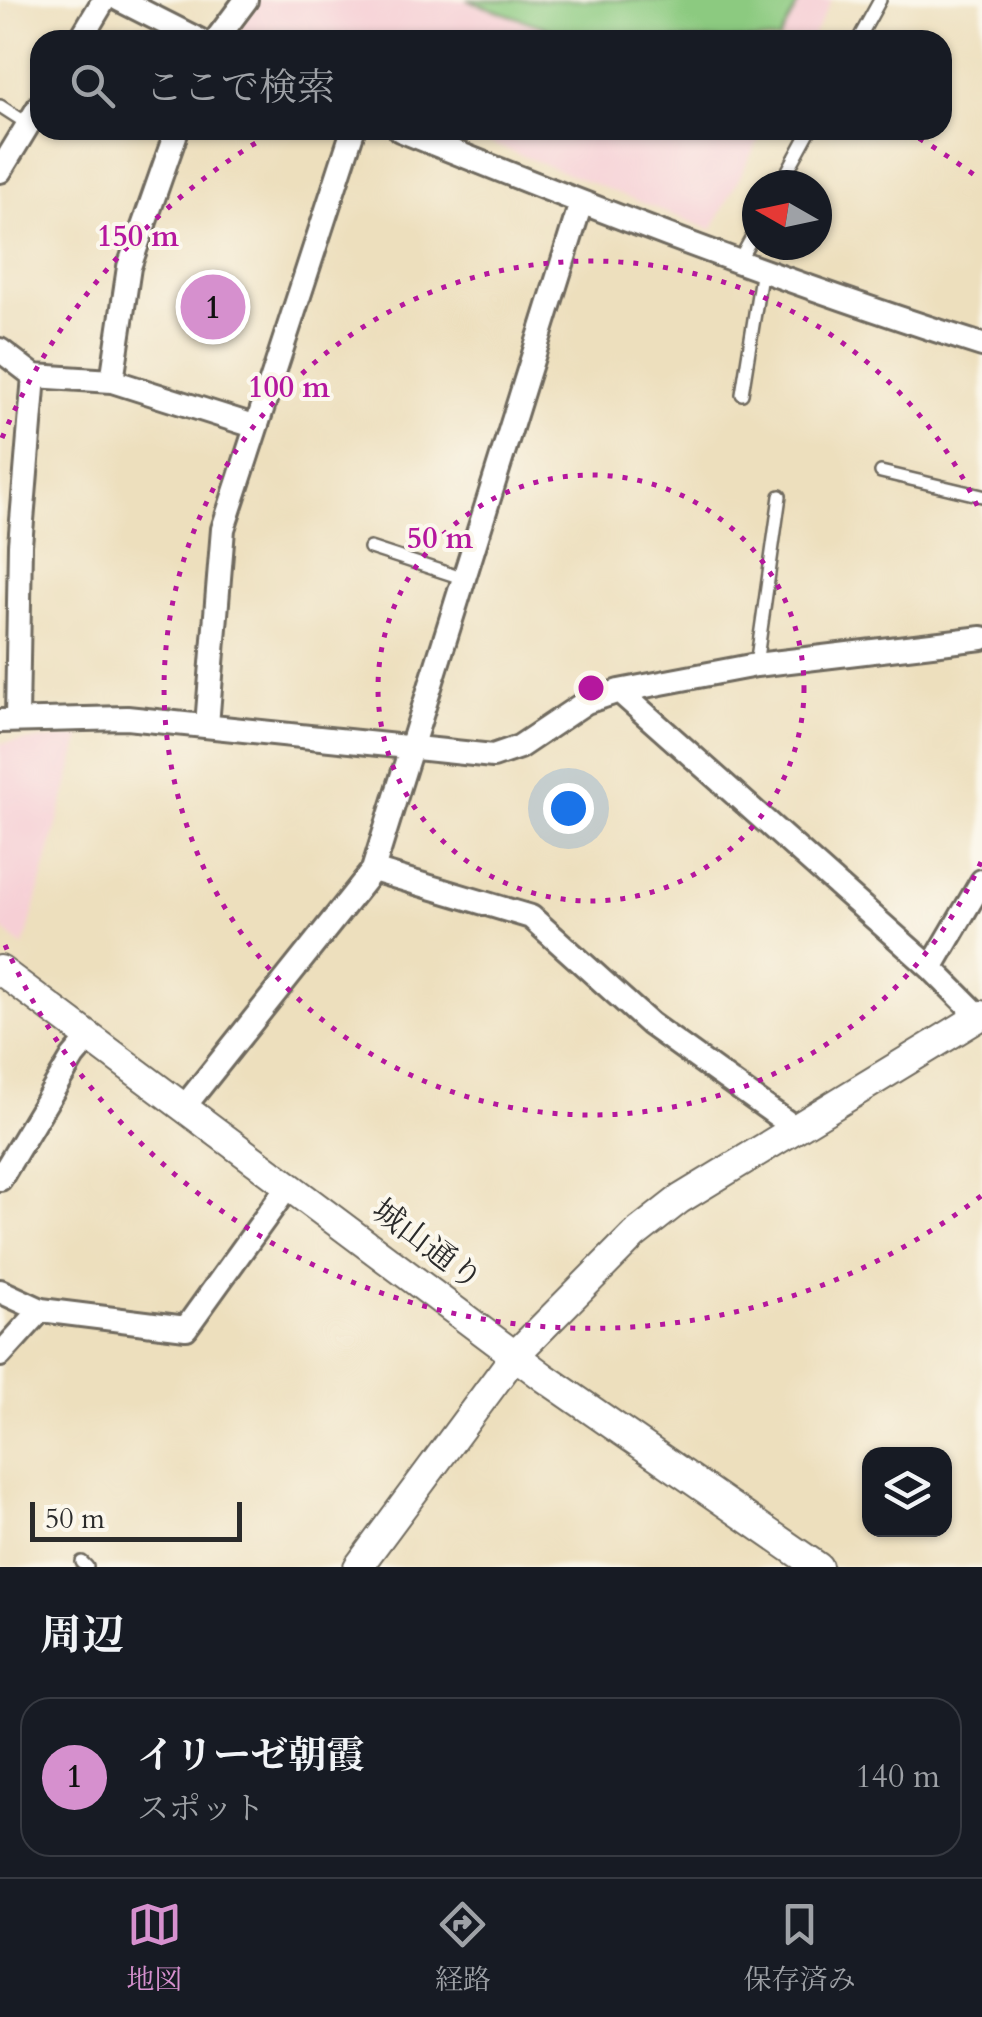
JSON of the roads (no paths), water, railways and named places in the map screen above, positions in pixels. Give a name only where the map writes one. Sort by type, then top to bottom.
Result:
[{"type":"street","points":[[86,30],[104,0]]},
{"type":"street","points":[[120,0],[179,30]]},
{"type":"street","points":[[224,30],[246,0]]},
{"type":"street","points":[[0,171],[30,121]]},
{"type":"street","points":[[112,381],[129,267],[174,140]]},
{"type":"street","points":[[207,725],[223,528],[350,140]]},
{"type":"street","points":[[425,140],[762,269],[982,345]]},
{"type":"street","points":[[184,1106],[373,870],[580,202]]},
{"type":"street","points":[[0,350],[34,376],[112,381],[254,426]]},
{"type":"street","points":[[34,376],[9,719],[128,718],[493,756],[519,747],[586,702],[619,691],[756,664],[982,638]]},
{"type":"street","points":[[358,1567],[515,1355],[634,1235],[680,1199],[981,1015],[619,691]]},
{"type":"street","points":[[373,870],[531,917],[650,1024],[796,1128]]},
{"type":"street","points":[[932,968],[982,881]]},
{"type":"street","name":"城山通り","points":[[0,970],[515,1355],[818,1567]]},
{"type":"street","points":[[0,1179],[73,1057],[90,1037]]},
{"type":"street","points":[[0,1291],[42,1310],[186,1328],[289,1185]]},
{"type":"street","points":[[0,1355],[42,1310]]},
{"type":"lane","points":[[864,30],[880,0]]},
{"type":"lane","points":[[0,106],[30,113]]},
{"type":"lane","points":[[788,170],[805,140]]},
{"type":"lane","points":[[739,260],[742,255]]},
{"type":"lane","points":[[742,394],[762,269]]},
{"type":"lane","points":[[881,472],[982,496]]},
{"type":"lane","points":[[756,664],[780,496]]},
{"type":"lane","points":[[370,548],[465,579]]},
{"type":"place","name":"イリーゼ朝霞","points":[[213,307]]}]
